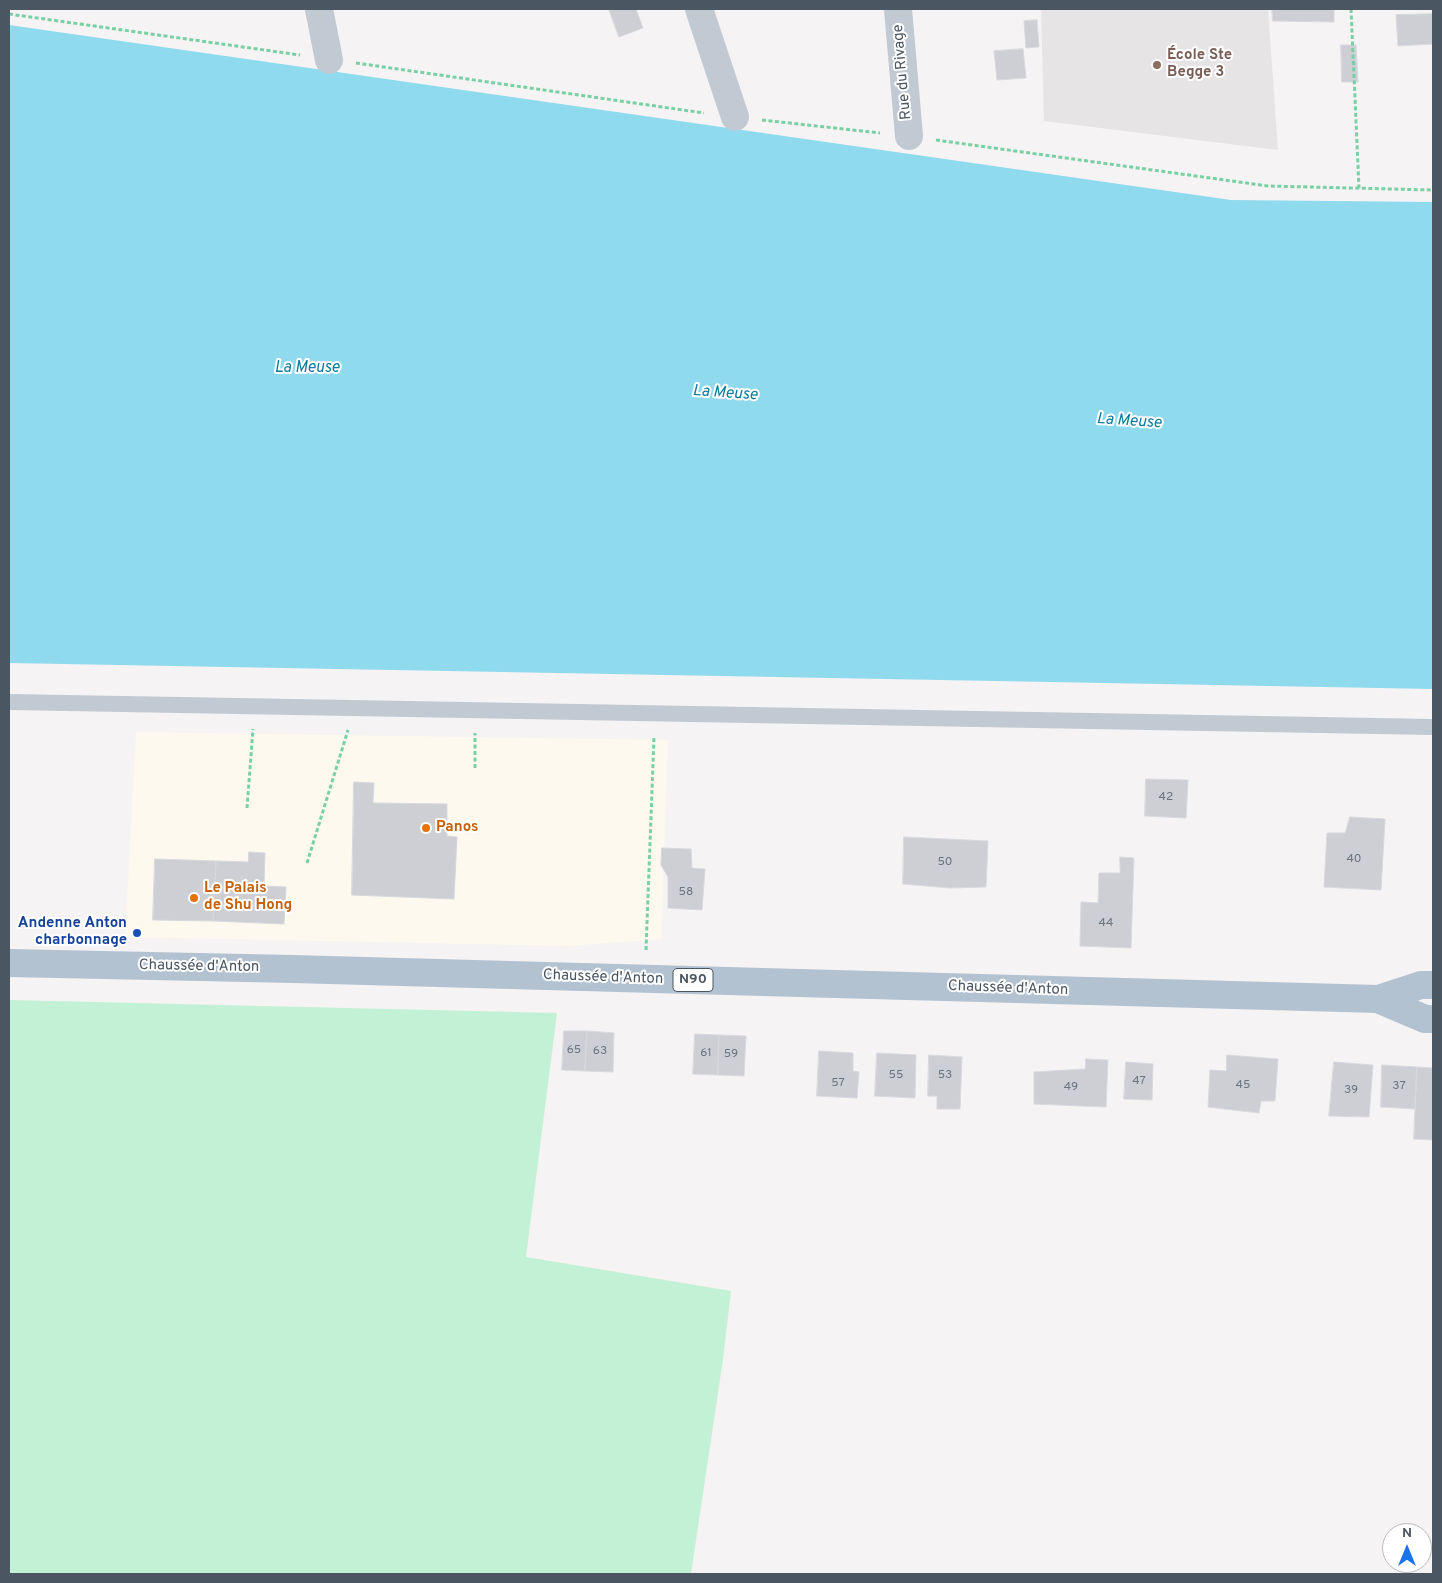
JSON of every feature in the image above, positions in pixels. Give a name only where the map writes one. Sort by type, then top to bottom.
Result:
[{"type":"main road","name":"Chaussée d'Anton","points":[[9,963],[1378,999],[1421,985],[1433,986]]},
{"type":"main road","name":"Chaussée d'Anton","points":[[1378,999],[1425,1019],[1433,1019]]},
{"type":"street","points":[[319,9],[329,60]]},
{"type":"street","points":[[699,9],[735,117]]},
{"type":"street","name":"Rue du Rivage","points":[[898,9],[909,136]]},
{"type":"lane","points":[[9,702],[1433,728]]},
{"type":"path","points":[[1351,9],[1359,188]]},
{"type":"path","points":[[9,14],[735,117],[909,136],[1268,186],[1433,190]]},
{"type":"path","points":[[247,808],[254,706]]},
{"type":"path","points":[[307,863],[355,707]]},
{"type":"path","points":[[645,979],[655,713]]},
{"type":"path","points":[[474,768],[475,731]]},
{"type":"shaded area","name":"École Ste Begge 3","points":[[1041,9],[1268,9],[1278,150],[1044,121]]},
{"type":"shaded area","points":[[136,732],[668,740],[661,939],[569,946],[125,937]]},
{"type":"green space","points":[[9,1000],[557,1013],[526,1257],[731,1291],[723,1359],[691,1574],[9,1574]]},
{"type":"water","name":"La Meuse","points":[[9,25],[1231,200],[1433,202],[1433,689],[9,663]]},
{"type":"building","points":[[609,9],[636,9],[643,28],[619,37]]},
{"type":"building","points":[[1272,9],[1334,9],[1334,22],[1273,21]]},
{"type":"building","points":[[1433,14],[1433,44],[1398,46],[1396,15]]},
{"type":"building","points":[[1037,20],[1039,47],[1026,48],[1024,21]]},
{"type":"building","points":[[1341,45],[1356,45],[1358,82],[1342,82]]},
{"type":"building","points":[[1023,49],[1026,78],[997,80],[994,51]]},
{"type":"building","points":[[1146,779],[1188,780],[1186,818],[1145,816]]},
{"type":"building","points":[[354,782],[374,783],[373,803],[447,804],[447,836],[457,837],[454,899],[352,895]]},
{"type":"building","points":[[1350,817],[1385,819],[1381,890],[1324,887],[1327,833],[1345,833]]},
{"type":"building","points":[[904,837],[988,841],[986,887],[950,888],[903,884]]},
{"type":"building","points":[[662,848],[691,849],[692,868],[705,869],[702,910],[668,908],[668,877],[661,865]]},
{"type":"building","points":[[249,852],[265,853],[264,886],[286,887],[284,924],[213,921],[216,861],[248,862]]},
{"type":"building","points":[[1120,857],[1134,858],[1131,948],[1080,946],[1081,902],[1098,903],[1099,873],[1120,873]]},
{"type":"building","points":[[155,859],[216,861],[213,921],[153,920]]},
{"type":"building","points":[[564,1031],[587,1031],[585,1071],[562,1070]]},
{"type":"building","points":[[587,1031],[614,1033],[613,1072],[585,1071]]},
{"type":"building","points":[[695,1034],[719,1035],[718,1075],[693,1074]]},
{"type":"building","points":[[719,1035],[746,1036],[744,1076],[718,1075]]},
{"type":"building","points":[[819,1051],[853,1053],[853,1071],[859,1072],[857,1098],[817,1096]]},
{"type":"building","points":[[877,1053],[916,1055],[915,1098],[875,1096]]},
{"type":"building","points":[[929,1055],[962,1057],[960,1109],[937,1109],[937,1096],[928,1096]]},
{"type":"building","points":[[1227,1055],[1278,1059],[1275,1101],[1261,1101],[1259,1113],[1208,1107],[1210,1070],[1226,1071]]},
{"type":"building","points":[[1086,1059],[1108,1060],[1106,1107],[1034,1104],[1034,1072],[1085,1069]]},
{"type":"building","points":[[1126,1062],[1153,1064],[1152,1100],[1124,1099]]},
{"type":"building","points":[[1334,1062],[1373,1065],[1369,1117],[1329,1116]]},
{"type":"building","points":[[1382,1065],[1417,1067],[1415,1109],[1381,1107]]},
{"type":"building","points":[[1417,1067],[1433,1068],[1433,1140],[1414,1139]]},
{"type":"place","name":"École Ste Begge 3","points":[[1157,65]]},
{"type":"place","name":"Panos","points":[[426,828]]},
{"type":"place","name":"Le Palais de Shu Hong","points":[[194,898]]},
{"type":"place","name":"Andenne Anton charbonnage","points":[[137,933]]}]
